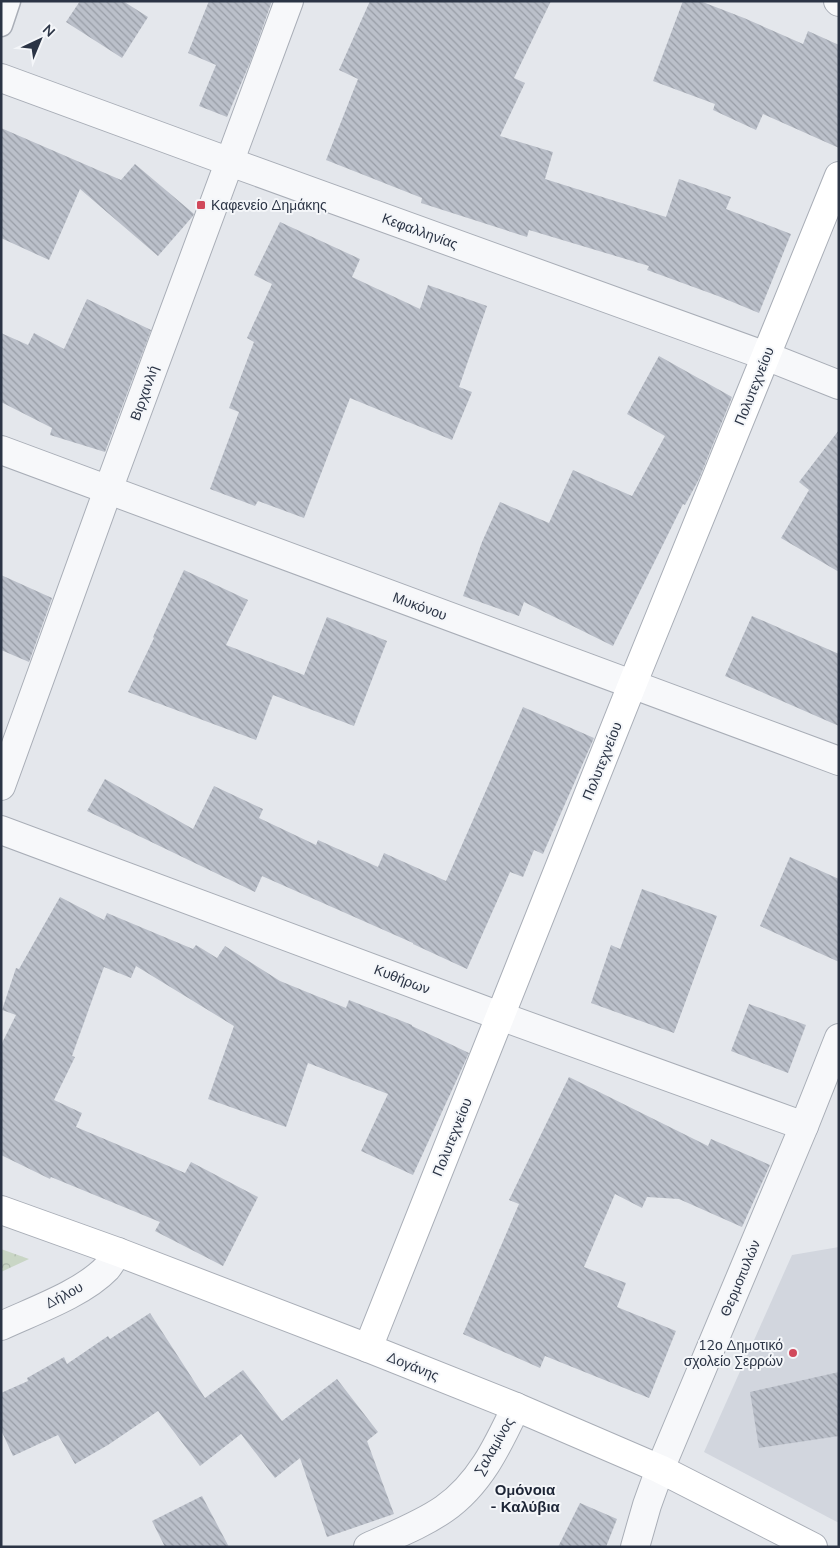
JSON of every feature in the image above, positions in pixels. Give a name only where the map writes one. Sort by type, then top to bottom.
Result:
[{"type":"main road","name":"Πολυτεχνείου","points":[[368,1348],[632,685],[839,176]]},
{"type":"main road","name":"Δογάνης","points":[[1,1210],[118,1252],[516,1407],[660,1469],[813,1547]]},
{"type":"street","name":"Βιρχανλή","points":[[1,786],[289,1]]},
{"type":"street","name":"Κεφαλληνίας","points":[[1,78],[766,356],[839,385]]},
{"type":"street","name":"Μυκόνου","points":[[1,450],[839,761]]},
{"type":"street","name":"Κυθήρων","points":[[1,830],[500,1016],[804,1126]]},
{"type":"street","name":"Θερμοπυλών","points":[[635,1547],[660,1469],[839,1038]]},
{"type":"street","name":"Δήλου","points":[[1,1326],[78,1289],[107,1268],[118,1252]]},
{"type":"street","name":"Σαλαμίνος","points":[[368,1547],[432,1517],[445,1509],[467,1489],[494,1452],[516,1407]]},
{"type":"lane","points":[[1,25],[9,1]]},
{"type":"shaded area","name":"12ο Δημοτικό σχολείο Σερρών","points":[[839,1247],[839,1523],[704,1452],[792,1255]]},
{"type":"green space","points":[[1,1249],[29,1259],[1,1272]]},
{"type":"building","points":[[80,1],[123,1],[148,17],[122,58],[66,22]]},
{"type":"building","points":[[209,1],[272,1],[251,60],[227,117],[199,106],[216,65],[188,53]]},
{"type":"building","points":[[370,1],[551,1],[514,78],[525,83],[500,136],[553,152],[545,179],[666,217],[679,179],[731,197],[726,209],[791,234],[759,313],[647,270],[649,266],[529,230],[527,237],[421,203],[422,198],[326,160],[358,79],[339,70]]},
{"type":"building","points":[[683,1],[700,1],[803,44],[808,31],[839,45],[839,148],[763,114],[756,130],[713,110],[715,104],[653,81]]},
{"type":"building","points":[[1,128],[121,180],[135,164],[194,214],[158,256],[80,189],[49,260],[1,238]]},
{"type":"building","points":[[280,222],[360,259],[352,277],[420,309],[428,285],[487,306],[459,387],[472,392],[452,440],[350,398],[304,518],[258,501],[255,506],[210,489],[239,412],[229,408],[254,342],[247,338],[272,284],[254,275]]},
{"type":"building","points":[[87,299],[151,330],[105,452],[50,435],[52,428],[1,402],[1,333],[28,345],[34,333],[64,349]]},
{"type":"building","points":[[659,356],[732,397],[699,479],[685,505],[683,504],[613,646],[524,602],[519,616],[463,596],[482,542],[500,502],[549,523],[573,470],[632,496],[665,436],[627,414]]},
{"type":"building","points":[[839,430],[839,572],[781,538],[809,490],[799,482]]},
{"type":"building","points":[[184,570],[248,600],[226,645],[304,675],[327,617],[387,641],[354,726],[273,695],[256,740],[128,692]]},
{"type":"building","points":[[1,575],[52,598],[29,662],[1,650]]},
{"type":"building","points":[[752,616],[839,654],[839,726],[725,676]]},
{"type":"building","points":[[523,707],[594,738],[543,854],[534,850],[523,877],[510,872],[467,969],[262,876],[255,892],[87,811],[105,779],[193,829],[214,786],[263,809],[259,818],[316,845],[318,840],[378,867],[384,853],[446,881]]},
{"type":"building","points":[[790,857],[839,879],[839,962],[760,926]]},
{"type":"building","points":[[642,889],[717,916],[674,1033],[591,1003],[611,945],[620,949]]},
{"type":"building","points":[[60,897],[104,920],[107,913],[193,949],[196,945],[217,958],[225,946],[280,981],[346,1008],[349,1000],[412,1025],[469,1053],[413,1175],[361,1151],[388,1094],[308,1063],[286,1127],[208,1099],[234,1026],[136,966],[131,978],[104,967],[72,1056],[75,1057],[54,1100],[82,1113],[76,1127],[185,1173],[191,1162],[258,1197],[223,1266],[155,1231],[160,1222],[51,1177],[50,1179],[1,1155],[1,1045],[16,1015],[2,1010],[16,968],[19,969]]},
{"type":"building","points":[[749,1004],[806,1025],[788,1073],[731,1051]]},
{"type":"building","points":[[569,1077],[708,1146],[711,1139],[770,1165],[742,1227],[679,1199],[647,1197],[642,1208],[615,1194],[584,1267],[626,1283],[617,1307],[676,1331],[649,1398],[545,1356],[540,1368],[463,1334],[519,1204],[509,1200]]},
{"type":"building","points":[[150,1313],[205,1398],[243,1370],[282,1421],[337,1379],[378,1432],[367,1441],[394,1514],[327,1537],[300,1458],[275,1478],[241,1434],[200,1466],[158,1411],[108,1445],[75,1464],[58,1435],[13,1456],[1,1430],[1,1393],[28,1381],[27,1378],[64,1357],[67,1364],[108,1336],[110,1339]]},
{"type":"building","name":"12ο Δημοτικό σχολείο Σερρών","points":[[839,1372],[839,1436],[759,1448],[750,1392]]},
{"type":"building","points":[[202,1496],[229,1547],[165,1547],[152,1521]]},
{"type":"building","points":[[580,1503],[617,1519],[606,1547],[558,1547]]},
{"type":"place","name":"Καφενείο Δημάκης","points":[[201,205]]},
{"type":"place","name":"12ο Δημοτικό σχολείο Σερρών","points":[[793,1353]]},
{"type":"district","name":"Ομόνοια - Καλύβια","points":[[525,1498]]}]
